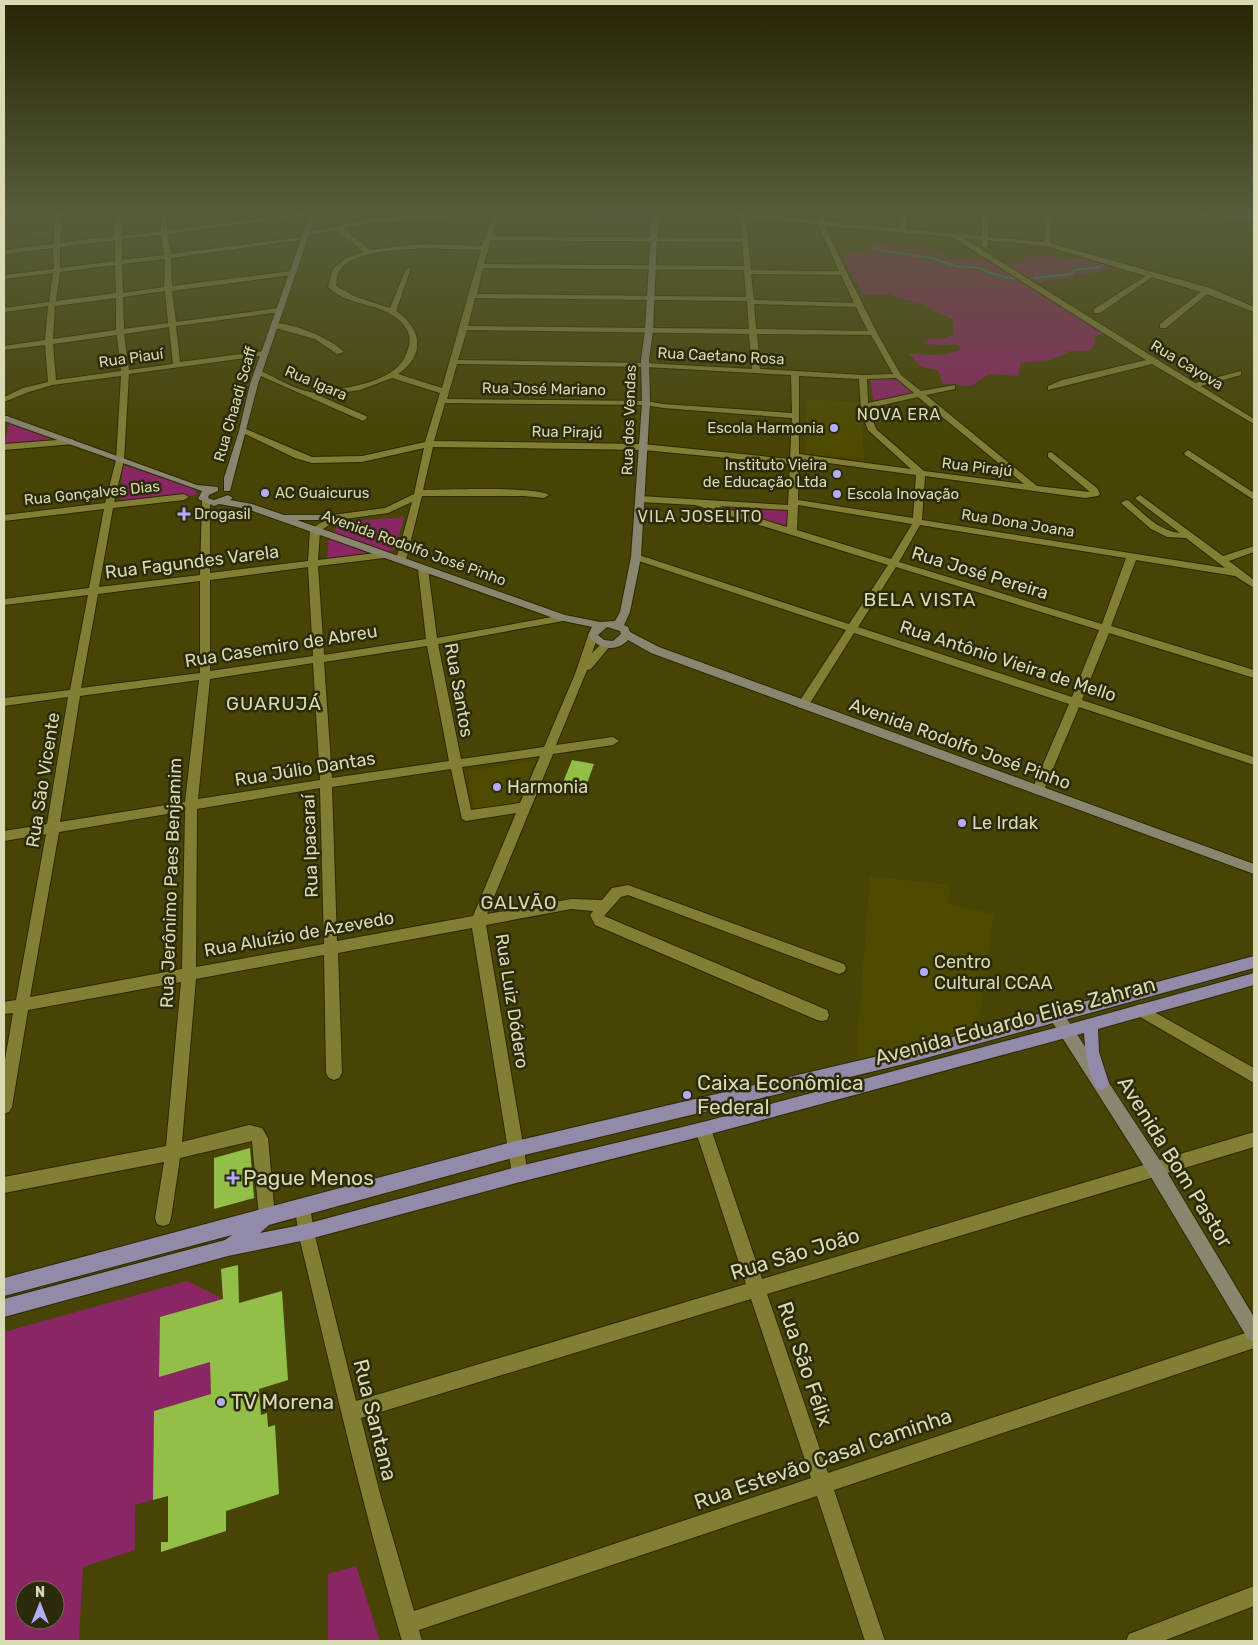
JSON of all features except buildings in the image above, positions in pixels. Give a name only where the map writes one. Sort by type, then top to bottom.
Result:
[{"type":"main road","name":"Avenida Eduardo Elias Zahran","points":[[4,1287],[516,1149],[904,1057],[1254,962]]},
{"type":"main road","name":"Avenida Eduardo Elias Zahran","points":[[4,1308],[228,1248],[306,1232],[520,1174],[703,1129],[1066,1032],[1254,979]]},
{"type":"main road","points":[[1091,1025],[1092,1052],[1101,1082]]},
{"type":"main road","points":[[228,1248],[267,1217]]},
{"type":"street","points":[[52,383],[49,341],[54,291]]},
{"type":"street","name":"Rua São Vicente","points":[[4,1107],[75,692],[120,460],[125,373],[120,332],[120,291]]},
{"type":"street","points":[[4,310],[154,291]]},
{"type":"street","points":[[168,291],[177,366]]},
{"type":"street","name":"Rua Chaadi Scaff","points":[[228,492],[228,478],[244,431],[264,353],[286,291]]},
{"type":"street","points":[[312,395],[360,388],[392,375],[402,368],[410,358],[415,338],[407,324],[392,312],[356,300],[337,291]]},
{"type":"street","points":[[392,312],[400,291]]},
{"type":"street","points":[[401,560],[429,444],[475,291]]},
{"type":"street","name":"Rua dos Vendas","points":[[618,625],[625,612],[636,557],[646,404],[645,365],[649,330],[649,291]]},
{"type":"street","points":[[749,291],[751,332],[756,371]]},
{"type":"street","points":[[852,291],[898,376],[1034,488]]},
{"type":"street","name":"Rua Cayova","points":[[1040,291],[1152,362],[1254,422]]},
{"type":"street","points":[[1097,312],[1128,291]]},
{"type":"street","points":[[1163,326],[1205,291]]},
{"type":"street","points":[[1208,291],[1236,300],[1254,310]]},
{"type":"street","points":[[474,296],[649,296],[858,304]]},
{"type":"street","points":[[4,348],[279,310]]},
{"type":"street","points":[[275,325],[304,332],[324,340],[340,352]]},
{"type":"street","points":[[464,328],[873,333]]},
{"type":"street","name":"Rua Piauí","points":[[4,400],[21,392],[52,383],[264,353]]},
{"type":"street","name":"Rua Caetano Rosa","points":[[453,362],[645,365],[863,377],[898,376]]},
{"type":"street","points":[[1051,388],[1064,382],[1152,362]]},
{"type":"street","points":[[1193,386],[1238,373]]},
{"type":"street","name":"Rua Igara","points":[[258,374],[312,395],[363,418]]},
{"type":"street","points":[[792,532],[796,416],[795,374]]},
{"type":"street","points":[[392,375],[444,390]]},
{"type":"street","points":[[803,705],[894,563],[912,534],[917,522],[921,473],[872,430],[868,423],[865,406],[863,377]]},
{"type":"street","points":[[865,406],[952,387]]},
{"type":"street","name":"Rua José Mariano","points":[[442,401],[646,404],[796,416]]},
{"type":"street","points":[[4,418],[196,487],[228,492],[226,500],[220,502],[206,519]]},
{"type":"street","name":"Rua Pirajú","points":[[244,431],[298,456],[312,460],[362,459],[429,444],[643,447],[795,459],[921,473],[1090,496],[1096,493],[1051,455]]},
{"type":"street","points":[[4,447],[70,442]]},
{"type":"street","points":[[1188,453],[1254,497]]},
{"type":"street","points":[[196,487],[204,499]]},
{"type":"street","points":[[204,499],[205,493],[211,490]]},
{"type":"street","name":"Avenida Rodolfo José Pinho","points":[[228,492],[250,506],[279,517],[566,619],[596,632],[596,641],[611,645]]},
{"type":"street","points":[[279,517],[347,517],[388,510],[418,494],[524,493],[544,496]]},
{"type":"street","name":"Rua Gonçalves Dias","points":[[4,518],[184,498]]},
{"type":"street","points":[[1140,498],[1254,585]]},
{"type":"street","name":"Avenida Rodolfo José Pinho","points":[[204,499],[250,506]]},
{"type":"street","name":"Rua Jerônimo Paes Benjamim","points":[[163,1218],[173,1152],[190,973],[191,805],[205,676],[206,519],[204,499]]},
{"type":"street","name":"Rua Dona Joana","points":[[640,499],[794,505],[917,522],[1238,573]]},
{"type":"street","name":"Rua José Pereira","points":[[695,502],[1254,674]]},
{"type":"street","points":[[1126,503],[1162,532],[1178,537],[1188,535]]},
{"type":"street","points":[[388,510],[403,513],[411,523]]},
{"type":"street","points":[[315,530],[335,517]]},
{"type":"street","points":[[328,534],[347,517]]},
{"type":"street","name":"Rua Ipacaraí","points":[[315,530],[313,563],[326,783],[334,1073]]},
{"type":"street","points":[[1221,560],[1254,549]]},
{"type":"street","name":"Rua Fagundes Varela","points":[[4,602],[384,555]]},
{"type":"street","points":[[1038,790],[1106,630],[1132,556]]},
{"type":"street","name":"Rua Antônio Vieira de Mello","points":[[636,557],[1254,761]]},
{"type":"street","name":"Rua Santos","points":[[423,569],[432,642],[466,816],[524,807]]},
{"type":"street","name":"Rua Casemiro de Abreu","points":[[4,702],[205,676],[432,642],[566,619]]},
{"type":"street","points":[[596,632],[618,625],[624,629],[626,634],[655,650]]},
{"type":"street","name":"Rua Luiz Dódero","points":[[520,1174],[478,920],[549,751],[596,632]]},
{"type":"street","points":[[611,645],[624,640],[626,634]]},
{"type":"street","points":[[611,645],[655,650]]},
{"type":"street","name":"Rua Luiz Dódero","points":[[580,674],[611,645]]},
{"type":"street","name":"Avenida Rodolfo José Pinho","points":[[655,650],[1254,869]]},
{"type":"street","name":"Rua Júlio Dantas","points":[[4,836],[326,783],[613,741]]},
{"type":"street","points":[[822,1015],[600,921],[597,915],[617,892],[628,890],[839,968]]},
{"type":"street","name":"Rua Aluízio de Azevedo","points":[[4,1008],[571,904],[605,906]]},
{"type":"street","points":[[1140,1010],[1254,1076]]},
{"type":"street","name":"Avenida Bom Pastor","points":[[1056,1015],[1155,1168],[1254,1333]]},
{"type":"street","name":"Rua São Félix","points":[[703,1129],[874,1641]]},
{"type":"street","points":[[4,1185],[173,1152],[256,1133],[260,1138],[267,1217]]},
{"type":"street","name":"Rua São João","points":[[350,1412],[1254,1139]]},
{"type":"street","name":"Rua Santana","points":[[303,1207],[306,1232],[370,1494],[410,1633]]},
{"type":"street","name":"Rua Estevão Casal Caminha","points":[[410,1633],[822,1484],[1254,1338]]},
{"type":"street","points":[[1136,1641],[1254,1596]]},
{"type":"shaded area","points":[[861,291],[1046,291],[1110,331],[1095,337],[1095,344],[1089,351],[1071,351],[1051,360],[1021,363],[1018,376],[988,374],[972,386],[943,384],[938,370],[921,367],[908,353],[941,355],[960,350],[959,345],[923,343],[926,339],[945,338],[954,334],[952,319],[924,304],[889,294],[863,294]]},
{"type":"shaded area","points":[[896,378],[915,393],[874,402],[870,379]]},
{"type":"shaded area","name":"Escola Harmonia","points":[[806,399],[861,402],[864,458],[805,454]]},
{"type":"shaded area","points":[[9,423],[54,440],[4,446]]},
{"type":"shaded area","points":[[123,465],[194,488],[197,495],[120,502]]},
{"type":"shaded area","points":[[707,504],[791,510],[789,527]]},
{"type":"shaded area","points":[[404,517],[395,550],[327,560],[329,536],[341,522]]},
{"type":"shaded area","name":"Harmonia","points":[[536,760],[518,803],[474,809],[468,771]]},
{"type":"shaded area","name":"Centro Cultural CCAA","points":[[870,876],[950,885],[948,904],[994,914],[977,1030],[856,1060]]},
{"type":"shaded area","points":[[187,1281],[223,1299],[160,1317],[159,1377],[210,1362],[211,1394],[154,1411],[153,1500],[135,1505],[135,1550],[83,1567],[79,1641],[4,1641],[4,1332]]},
{"type":"shaded area","points":[[356,1566],[380,1641],[328,1641],[328,1574]]},
{"type":"place","name":"Escola Harmonia","points":[[834,428]]},
{"type":"place","name":"Instituto Vieira de Educação Ltda","points":[[837,474]]},
{"type":"place","name":"AC Guaicurus","points":[[265,493]]},
{"type":"place","name":"Escola Inovação","points":[[837,494]]},
{"type":"place","name":"Drogasil","points":[[184,514]]},
{"type":"place","name":"Harmonia","points":[[497,787]]},
{"type":"place","name":"Le Irdak","points":[[962,823]]},
{"type":"place","name":"Centro Cultural CCAA","points":[[924,972]]},
{"type":"place","name":"Caixa Econômica Federal","points":[[687,1095]]},
{"type":"place","name":"Pague Menos","points":[[233,1178]]},
{"type":"place","name":"TV Morena","points":[[221,1402]]},
{"type":"district","name":"NOVA ERA","points":[[899,414]]},
{"type":"district","name":"VILA JOSELITO","points":[[700,516]]},
{"type":"district","name":"BELA VISTA","points":[[920,599]]},
{"type":"district","name":"GUARUJÁ","points":[[274,703]]},
{"type":"district","name":"GALVÃO","points":[[519,902]]}]
